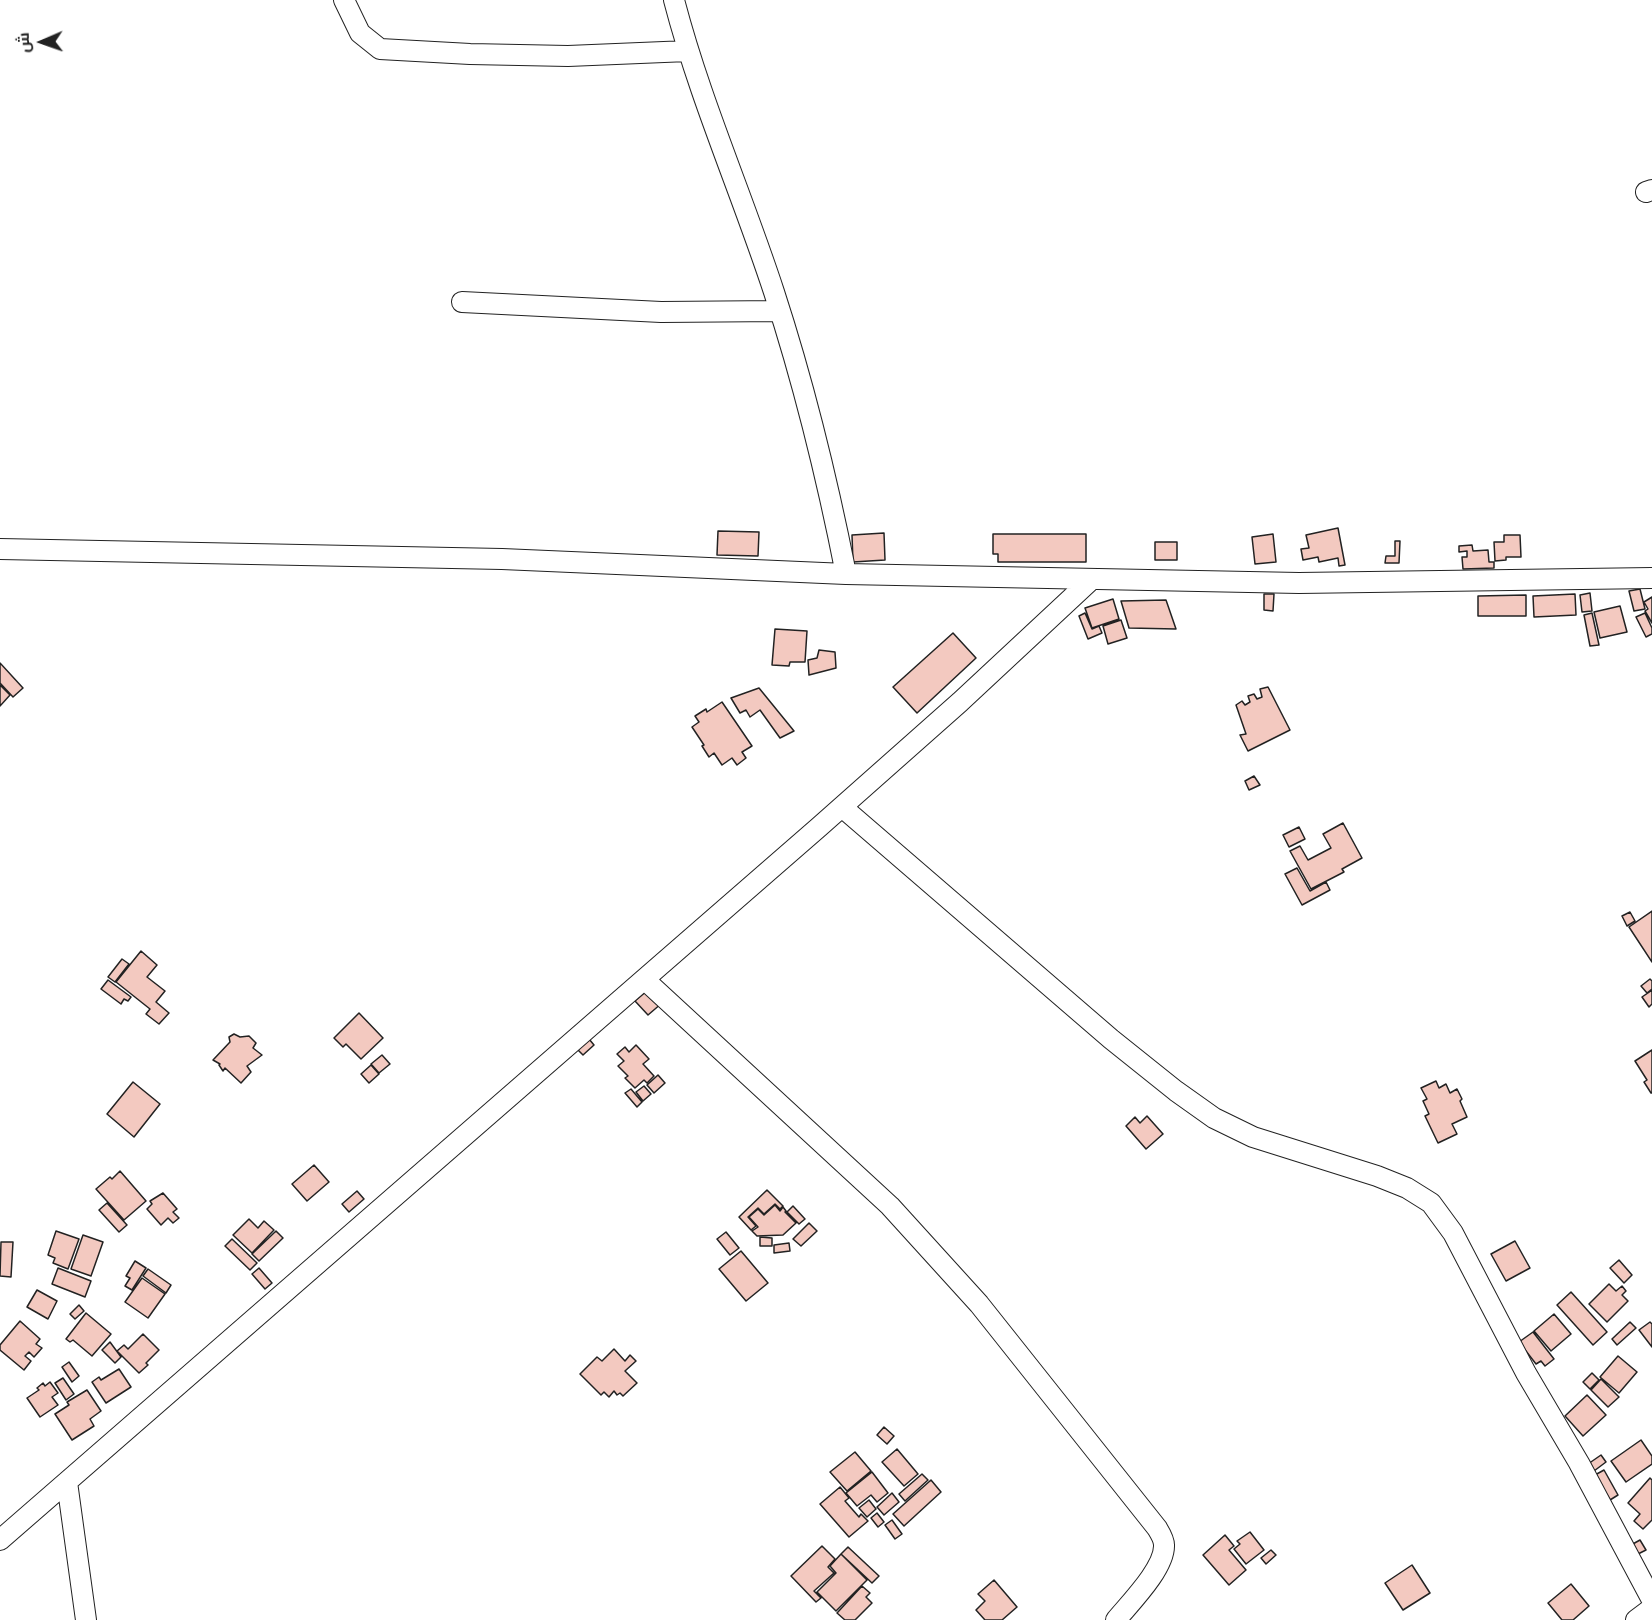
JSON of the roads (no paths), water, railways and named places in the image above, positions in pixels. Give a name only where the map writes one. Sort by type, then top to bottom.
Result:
[{"type":"street","points":[[344,0],[360,33],[380,49],[568,56],[688,51]]},
{"type":"street","points":[[674,0],[705,106],[747,213],[780,311],[821,455],[846,574]]},
{"type":"street","points":[[462,302],[661,312],[780,311]]},
{"type":"street","points":[[0,549],[502,559],[846,574],[1299,583],[1652,578]]},
{"type":"street","points":[[0,1540],[842,807],[960,702],[1092,579]]},
{"type":"street","points":[[842,807],[1110,1039],[1176,1091],[1215,1118],[1253,1137],[1377,1176],[1407,1188],[1431,1203],[1453,1233],[1521,1363],[1579,1463],[1652,1600]]},
{"type":"street","points":[[645,980],[890,1206],[979,1304],[1157,1528],[1165,1543],[1163,1557],[1153,1574],[1116,1620]]},
{"type":"street","points":[[68,1482],[86,1620]]},
{"type":"street","points":[[1636,1620],[1652,1608]]}]
